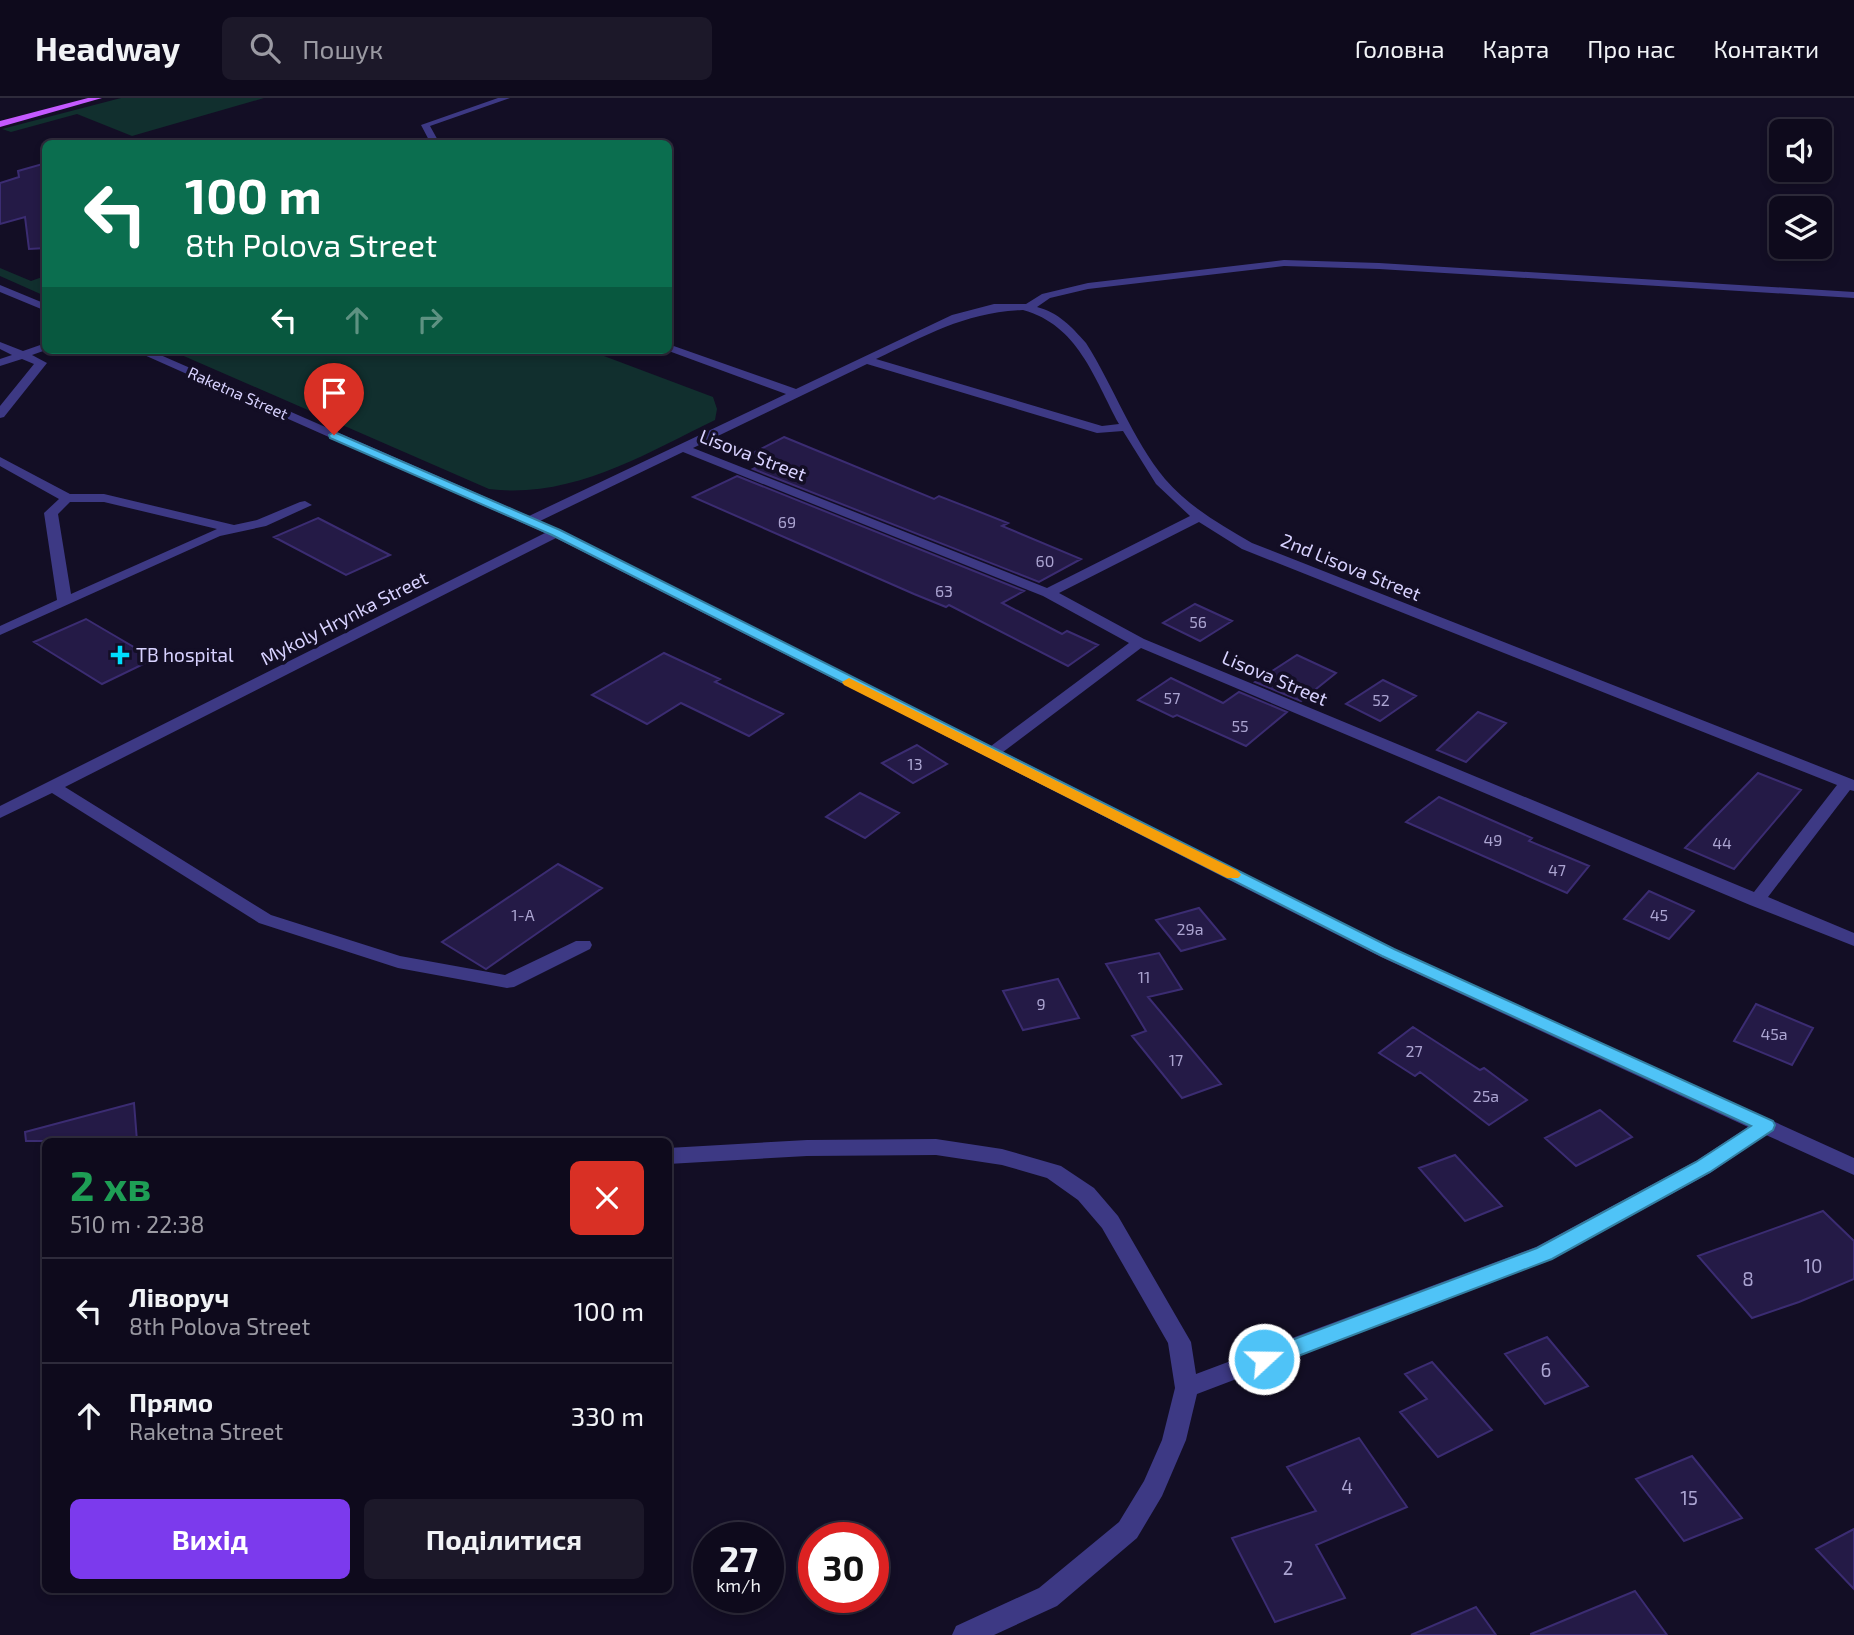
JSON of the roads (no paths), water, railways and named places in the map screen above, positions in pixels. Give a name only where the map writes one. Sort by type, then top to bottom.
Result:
[{"type":"main road","points":[[0,124],[98,98]]},
{"type":"street","points":[[434,140],[425,125],[506,98]]},
{"type":"street","points":[[530,521],[794,393],[968,313],[996,306],[1029,307],[1045,296],[1088,286],[1284,264],[1379,266],[1854,295]]},
{"type":"street","points":[[0,288],[42,306]]},
{"type":"street","name":"2nd Lisova Street","points":[[1029,307],[1045,311],[1064,322],[1152,470],[1172,493],[1198,517],[1247,546],[1850,784]]},
{"type":"street","points":[[0,345],[41,363],[0,414]]},
{"type":"street","points":[[0,363],[42,347]]},
{"type":"street","points":[[672,348],[794,393]]},
{"type":"street","name":"Raketna Street","points":[[148,354],[556,533],[1388,953],[1766,1125]]},
{"type":"street","points":[[866,360],[1101,430],[1126,427]]},
{"type":"street","name":"Lisova Street","points":[[682,448],[1048,593],[1139,642],[1854,940]]},
{"type":"street","points":[[0,461],[67,498],[104,498],[233,528]]},
{"type":"street","points":[[65,602],[51,513],[67,498]]},
{"type":"street","points":[[0,631],[216,533],[261,523],[305,505]]},
{"type":"street","points":[[1048,593],[1198,517]]},
{"type":"street","name":"Mykoly Hrynka Street","points":[[0,813],[556,533]]},
{"type":"street","points":[[990,754],[1139,642]]},
{"type":"street","points":[[1756,901],[1850,784]]},
{"type":"street","points":[[52,786],[265,919],[398,962],[507,982],[583,945]]},
{"type":"street","points":[[1187,1388],[1545,1253],[1703,1167],[1766,1125],[1854,1167]]},
{"type":"street","points":[[672,1156],[807,1148],[936,1147],[1002,1157],[1054,1172],[1086,1194],[1110,1222],[1179,1342],[1187,1388],[1174,1440],[1153,1488],[1128,1530],[1048,1597],[965,1635]]},
{"type":"place","name":"TB hospital","points":[[120,655]]}]
